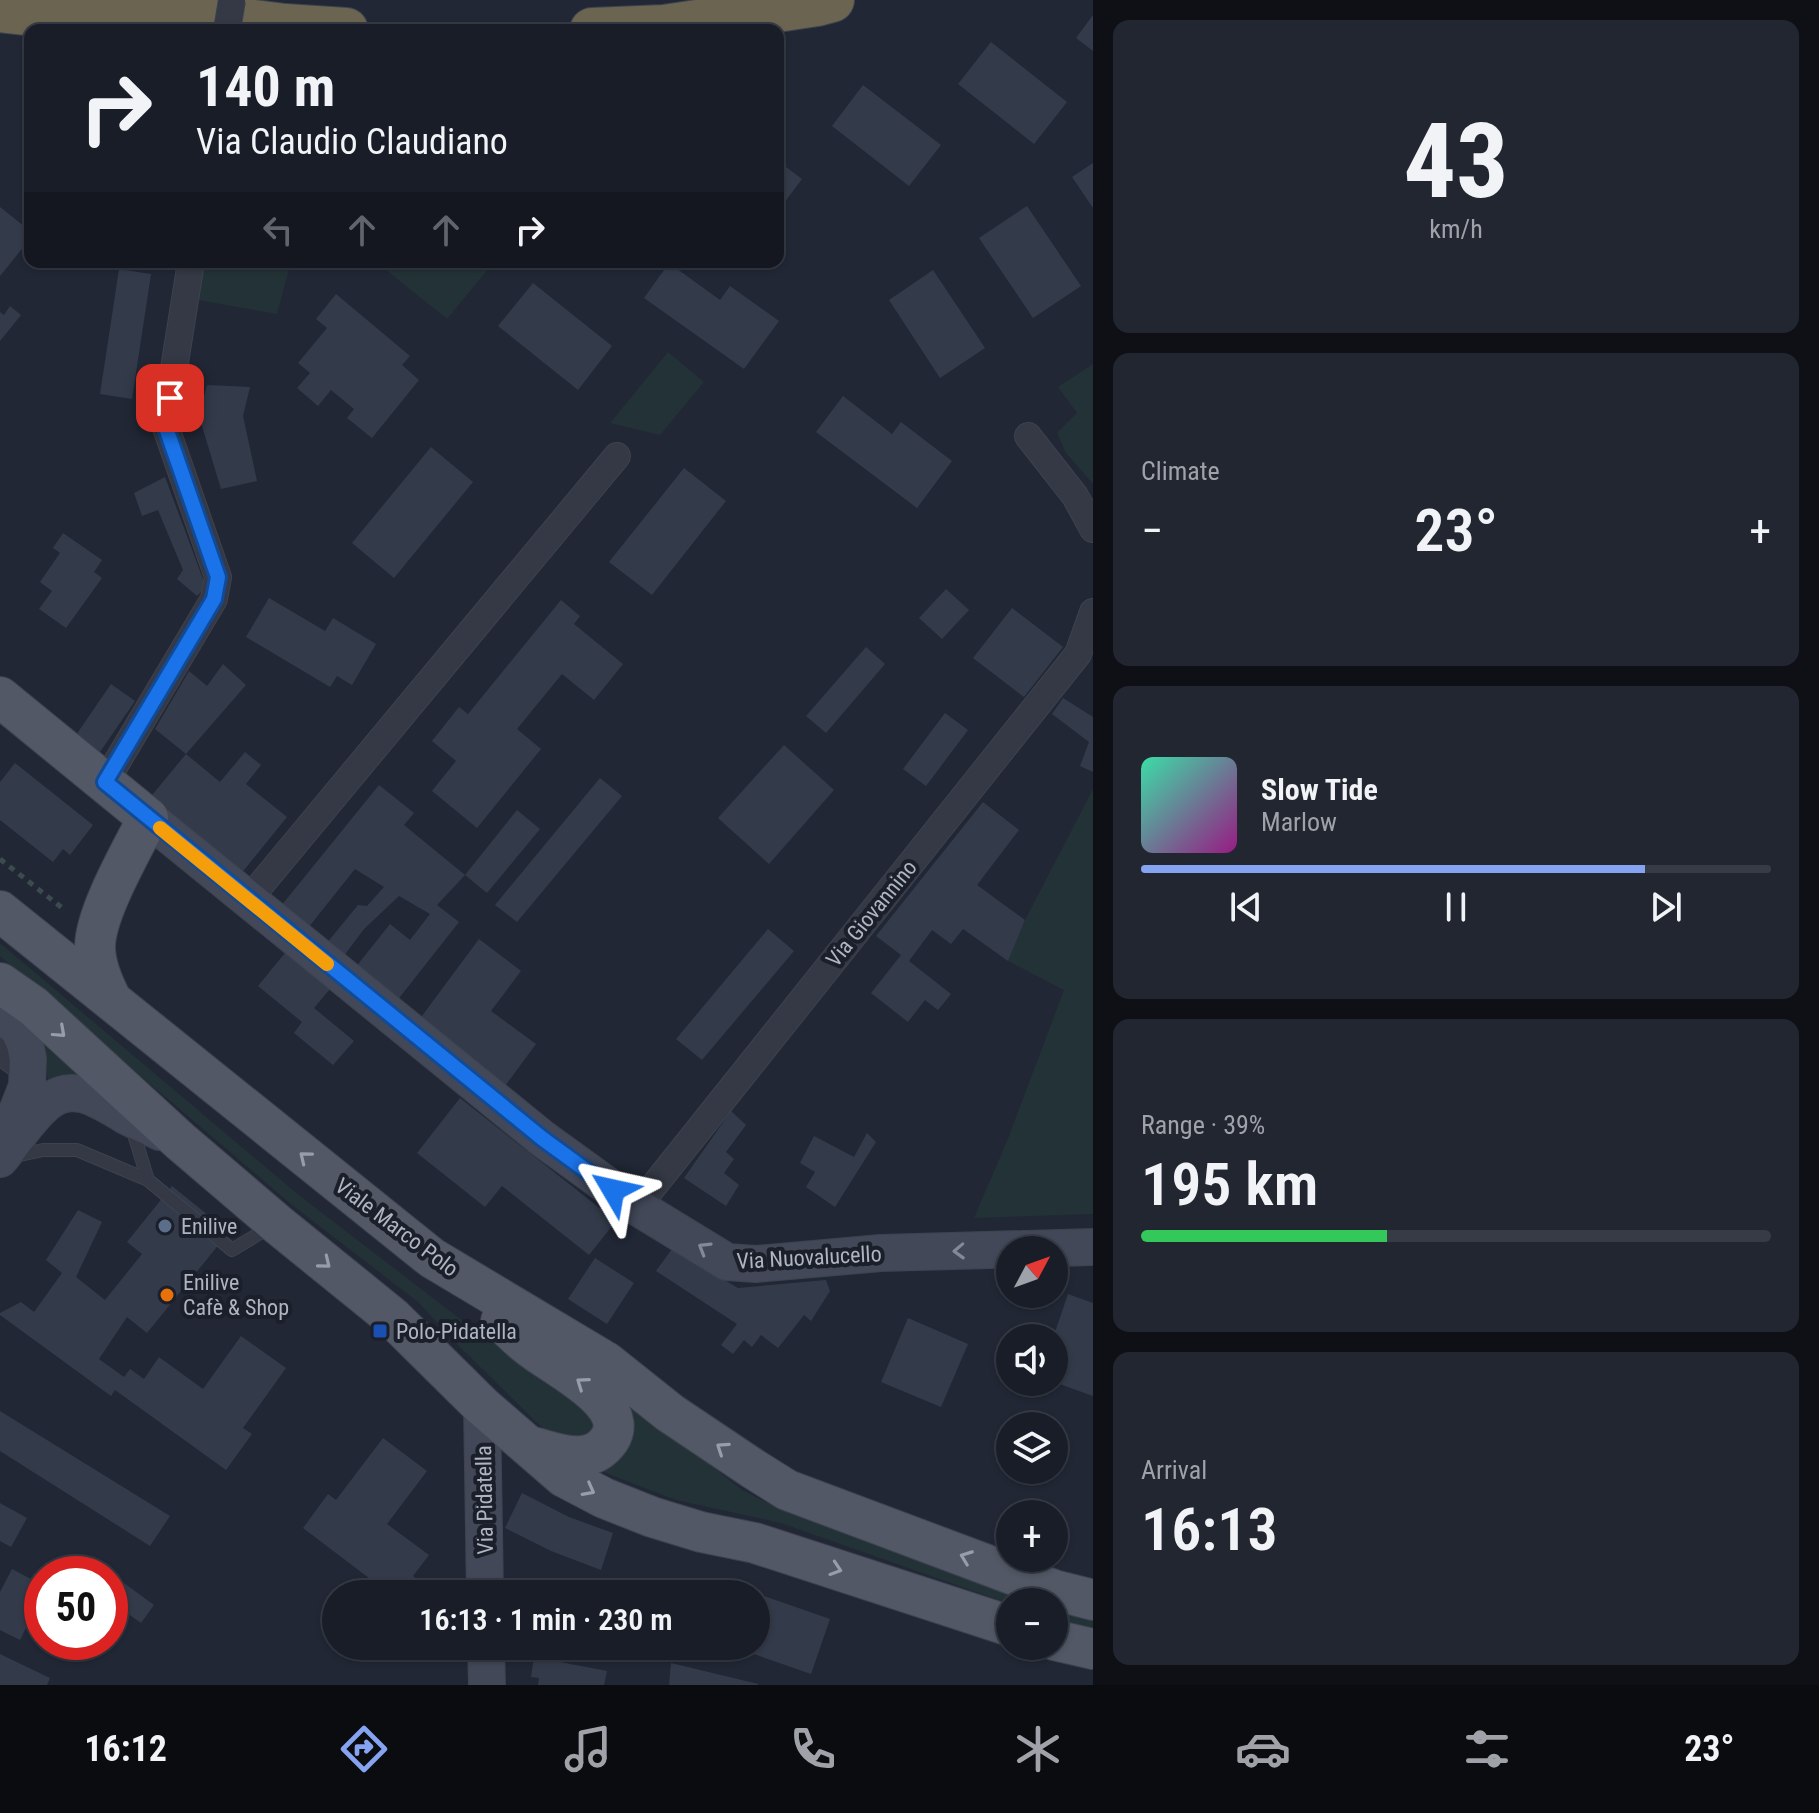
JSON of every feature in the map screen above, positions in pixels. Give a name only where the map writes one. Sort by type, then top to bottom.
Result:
[{"type":"highway","points":[[79,0],[269,24]]},
{"type":"highway","points":[[684,24],[832,0]]},
{"type":"highway","points":[[0,10],[116,24]]},
{"type":"main road","name":"Via Nuovalucello","points":[[0,697],[543,1139],[637,1207],[727,1262],[756,1264],[881,1253],[1093,1247]]},
{"type":"main road","points":[[2,913],[67,933],[84,928],[90,912],[148,818]]},
{"type":"main road","points":[[90,912],[97,967],[112,1001]]},
{"type":"main road","name":"Viale Marco Polo","points":[[2,913],[432,1258],[606,1362],[670,1413],[752,1468],[787,1490],[1054,1590],[1093,1600]]},
{"type":"main road","points":[[0,983],[33,1006],[180,1141],[392,1317],[482,1406],[564,1477],[604,1498],[652,1517],[701,1532],[755,1543],[996,1621]]},
{"type":"main road","points":[[0,1011],[19,1030],[25,1044],[14,1062],[27,1086],[0,1159]]},
{"type":"main road","points":[[0,1159],[38,1112],[62,1094],[88,1094],[180,1141]]},
{"type":"main road","points":[[432,1258],[532,1349],[592,1390],[606,1404],[614,1420],[606,1445],[592,1456],[569,1457],[526,1445]]},
{"type":"main road","name":"Via Pidatella","points":[[482,1406],[485,1580]]},
{"type":"main road","points":[[1068,1643],[1093,1649]]},
{"type":"main road","points":[[486,1660],[487,1685]]},
{"type":"street","points":[[228,24],[232,0]]},
{"type":"street","points":[[105,782],[214,599],[218,577],[165,425],[190,268]]},
{"type":"street","points":[[1028,436],[1075,496],[1093,529]]},
{"type":"street","points":[[248,900],[617,456]]},
{"type":"street","name":"Via Giovannino","points":[[637,1207],[1078,654],[1093,612]]},
{"type":"lane","points":[[129,1117],[148,1180]]},
{"type":"lane","points":[[0,1159],[43,1150],[77,1150],[148,1180],[232,1250],[276,1223]]},
{"type":"path","points":[[0,859],[67,912],[90,912]]},
{"type":"shaded area","points":[[203,268],[289,268],[277,314],[198,300]]},
{"type":"shaded area","points":[[383,268],[489,268],[447,319]]},
{"type":"shaded area","points":[[668,352],[704,382],[660,435],[610,423]]},
{"type":"shaded area","points":[[1093,364],[1093,484],[1066,453],[1057,433],[1077,413],[1058,387]]},
{"type":"shaded area","points":[[1093,789],[1093,1214],[974,1218],[1007,1141],[1064,990],[1008,961],[1025,920]]},
{"type":"shaded area","points":[[0,943],[300,1196],[472,1328],[584,1403],[598,1428],[580,1440],[548,1432],[418,1302],[292,1205],[0,956]]},
{"type":"shaded area","points":[[45,1046],[84,1081],[48,1083]]},
{"type":"shaded area","points":[[621,1394],[742,1490],[782,1510],[996,1589],[996,1599],[781,1523],[676,1500],[603,1472],[623,1447]]},
{"type":"shaded area","points":[[1068,1614],[1093,1620],[1093,1630],[1068,1623]]},
{"type":"building","points":[[1093,15],[1093,51],[1076,38]]},
{"type":"building","points":[[991,42],[1067,102],[1034,144],[958,84]]},
{"type":"building","points":[[863,85],[941,145],[909,186],[832,126]]},
{"type":"building","points":[[1093,163],[1093,208],[1072,177]]},
{"type":"building","points":[[784,166],[802,179],[784,203]]},
{"type":"building","points":[[1027,206],[1081,286],[1033,318],[979,238]]},
{"type":"building","points":[[0,207],[24,226],[24,246],[0,276]]},
{"type":"building","points":[[665,268],[676,268],[720,300],[730,286],[779,321],[744,369],[644,298]]},
{"type":"building","points":[[119,269],[151,274],[132,399],[100,394]]},
{"type":"building","points":[[933,270],[985,348],[940,378],[889,300]]},
{"type":"building","points":[[533,283],[612,346],[578,390],[498,326]]},
{"type":"building","points":[[336,294],[410,356],[402,365],[419,380],[372,438],[347,418],[354,409],[331,390],[318,406],[297,388],[310,373],[298,363],[327,328],[316,319]]},
{"type":"building","points":[[10,306],[21,315],[0,341],[0,312],[4,315]]},
{"type":"building","points":[[207,385],[250,387],[243,416],[257,481],[221,489],[199,416]]},
{"type":"building","points":[[843,396],[892,434],[901,422],[952,461],[917,508],[816,432]]},
{"type":"building","points":[[431,447],[473,482],[394,578],[352,543]]},
{"type":"building","points":[[684,468],[726,501],[652,595],[609,562]]},
{"type":"building","points":[[165,477],[206,587],[197,596],[177,579],[183,570],[158,510],[142,516],[134,493]]},
{"type":"building","points":[[63,533],[102,560],[94,572],[102,578],[66,628],[39,609],[52,591],[40,582],[60,553],[53,548]]},
{"type":"building","points":[[946,589],[969,610],[942,639],[919,618]]},
{"type":"building","points":[[269,598],[325,631],[333,618],[376,644],[352,685],[337,676],[330,687],[246,637]]},
{"type":"building","points":[[561,600],[580,616],[574,624],[623,664],[594,700],[562,674],[517,729],[541,749],[477,828],[432,791],[456,761],[432,741],[459,707],[468,714]]},
{"type":"building","points":[[1012,608],[1063,647],[1024,697],[973,658]]},
{"type":"building","points":[[866,647],[885,664],[826,733],[806,716]]},
{"type":"building","points":[[223,664],[246,685],[186,754],[155,729],[189,671],[207,686]]},
{"type":"building","points":[[111,684],[135,701],[100,752],[76,735]]},
{"type":"building","points":[[1063,698],[1093,717],[1093,772],[1080,766],[1089,742],[1052,714]]},
{"type":"building","points":[[945,713],[968,730],[926,786],[903,769]]},
{"type":"building","points":[[784,745],[834,790],[769,864],[718,818]]},
{"type":"building","points":[[245,752],[261,765],[246,784],[287,817],[240,875],[148,800],[186,754],[220,782]]},
{"type":"building","points":[[15,763],[93,825],[70,855],[63,849],[53,862],[0,820],[0,782]]},
{"type":"building","points":[[600,778],[622,796],[517,922],[495,905]]},
{"type":"building","points":[[379,785],[414,813],[404,825],[465,875],[437,905],[459,922],[396,1002],[355,968],[390,924],[410,940],[430,914],[399,896],[364,929],[343,957],[326,944],[358,905],[367,906],[384,887],[355,869],[308,928],[281,906]]},
{"type":"building","points":[[983,802],[1019,830],[977,885],[1025,920],[1008,961],[963,929],[951,944],[932,930],[909,961],[951,994],[938,1010],[925,1000],[908,1022],[871,993],[901,955],[876,936]]},
{"type":"building","points":[[517,810],[540,829],[487,893],[465,875]]},
{"type":"building","points":[[768,929],[794,951],[702,1060],[676,1039]]},
{"type":"building","points":[[479,939],[521,971],[491,1011],[536,1044],[505,1086],[419,1020]]},
{"type":"building","points":[[285,953],[330,989],[314,1008],[354,1041],[333,1065],[294,1033],[302,1022],[258,986]]},
{"type":"building","points":[[460,1098],[616,1221],[589,1255],[502,1186],[485,1207],[417,1153]]},
{"type":"building","points":[[731,1111],[746,1125],[726,1152],[734,1159],[724,1173],[739,1185],[726,1206],[684,1178]]},
{"type":"building","points":[[867,1133],[876,1142],[835,1207],[806,1187],[815,1172],[800,1163],[814,1136],[854,1157]]},
{"type":"building","points":[[172,1186],[229,1232],[147,1333],[127,1317],[99,1359],[124,1377],[130,1369],[144,1379],[159,1357],[203,1389],[241,1336],[286,1368],[243,1428],[252,1434],[226,1470],[115,1390],[111,1396],[0,1315],[21,1302],[34,1312],[62,1273],[46,1260],[78,1210],[102,1222],[76,1277],[105,1300],[142,1254],[127,1242]]},
{"type":"building","points":[[672,1249],[738,1288],[826,1280],[830,1291],[811,1321],[804,1315],[778,1348],[761,1335],[752,1347],[744,1340],[733,1354],[721,1345],[737,1324],[656,1271]]},
{"type":"building","points":[[595,1258],[634,1283],[607,1324],[568,1299]]},
{"type":"building","points":[[1068,1294],[1093,1303],[1093,1396],[1068,1387],[1068,1324],[1058,1324],[1063,1308],[1068,1308]]},
{"type":"building","points":[[908,1318],[968,1344],[941,1407],[881,1382]]},
{"type":"building","points":[[0,1411],[170,1516],[150,1546],[0,1451]]},
{"type":"building","points":[[383,1438],[427,1471],[387,1524],[429,1555],[413,1576],[418,1580],[372,1580],[303,1528],[328,1494],[336,1500]]},
{"type":"building","points":[[522,1493],[569,1517],[613,1533],[601,1570],[551,1551],[505,1528]]},
{"type":"building","points":[[0,1503],[27,1518],[11,1547],[0,1541]]},
{"type":"building","points":[[12,1569],[24,1575],[24,1632],[20,1640],[0,1630],[0,1592]]},
{"type":"building","points":[[128,1586],[154,1605],[141,1623],[128,1614]]},
{"type":"building","points":[[770,1598],[830,1619],[811,1674],[770,1660]]},
{"type":"building","points":[[0,1654],[50,1678],[47,1685],[0,1685]]},
{"type":"building","points":[[534,1660],[607,1671],[604,1685],[538,1685],[539,1678],[531,1677]]},
{"type":"building","points":[[671,1663],[758,1684],[758,1685],[669,1685]]},
{"type":"slow traffic","points":[[160,828],[327,964]]},
{"type":"place","name":"Enilive","points":[[165,1226]]},
{"type":"place","name":"Enilive Cafè & Shop","points":[[167,1295]]},
{"type":"place","name":"Polo-Pidatella","points":[[380,1331]]},
{"type":"route","points":[[170,398],[165,425],[218,577],[214,599],[105,782],[543,1139],[613,1190]]}]
